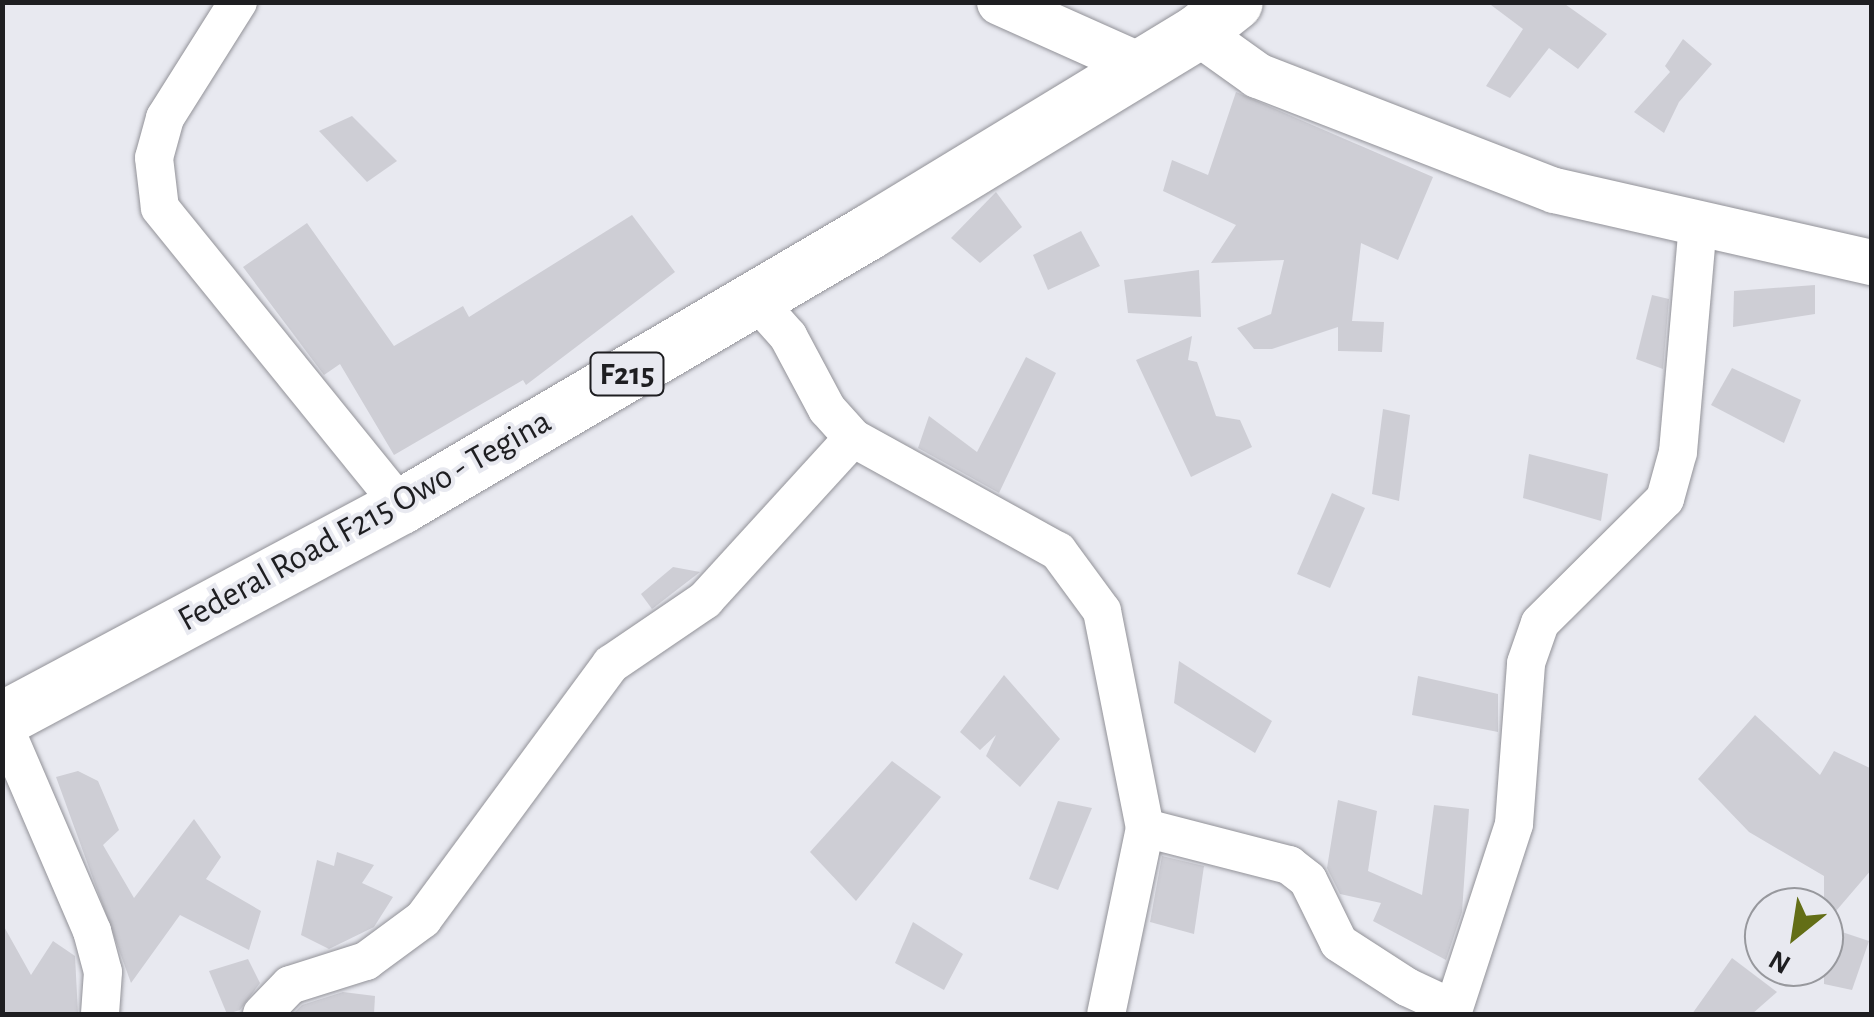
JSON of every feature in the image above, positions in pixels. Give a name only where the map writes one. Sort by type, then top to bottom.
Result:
[{"type":"main road","name":"Federal Road F215 Owo - Tegina","points":[[2,721],[401,506],[756,299],[1216,18]]},
{"type":"street","points":[[238,2],[165,118],[154,158],[160,208],[401,506]]},
{"type":"street","points":[[1000,2],[1142,66]]},
{"type":"street","points":[[1216,18],[1257,75],[1368,123],[1554,190],[1872,262]]},
{"type":"street","points":[[1146,828],[1289,865],[1308,880],[1339,943],[1407,988],[1452,1011],[1514,824],[1526,663],[1540,624],[1665,499],[1678,452],[1698,225]]},
{"type":"street","points":[[756,299],[788,336],[828,409],[853,438],[1058,551],[1102,611],[1146,828],[1106,1014]]},
{"type":"street","points":[[262,1014],[290,985],[366,961],[423,919],[611,664],[704,600],[853,438]]},
{"type":"street","points":[[2,721],[92,931],[103,972],[100,1014]]},
{"type":"building","points":[[1487,2],[1562,2],[1607,34],[1578,69],[1549,48],[1510,98],[1486,86],[1523,29]]},
{"type":"building","points":[[1683,39],[1712,64],[1679,102],[1664,133],[1634,112],[1670,72],[1665,66]]},
{"type":"building","points":[[1236,92],[1433,177],[1398,260],[1361,243],[1352,321],[1384,322],[1382,352],[1338,351],[1338,327],[1272,349],[1254,349],[1237,328],[1271,314],[1284,260],[1211,263],[1236,225],[1163,191],[1172,160],[1208,175]]},
{"type":"building","points":[[352,116],[397,161],[367,182],[319,131]]},
{"type":"building","points":[[996,192],[1022,227],[980,263],[951,238]]},
{"type":"building","points":[[632,215],[675,272],[526,385],[523,380],[394,455],[340,364],[324,375],[243,267],[307,223],[394,346],[463,306],[469,317]]},
{"type":"building","points":[[1081,231],[1100,266],[1048,290],[1033,255]]},
{"type":"building","points":[[1199,270],[1201,317],[1128,313],[1124,280]]},
{"type":"building","points":[[1815,285],[1815,314],[1733,327],[1734,291]]},
{"type":"building","points":[[1652,295],[1669,299],[1663,369],[1636,359]]},
{"type":"building","points":[[1192,336],[1188,360],[1197,362],[1216,416],[1240,420],[1252,447],[1191,477],[1136,360]]},
{"type":"building","points":[[1026,357],[1056,373],[999,493],[918,448],[929,416],[977,452]]},
{"type":"building","points":[[1732,368],[1801,400],[1784,443],[1711,405]]},
{"type":"building","points":[[1383,409],[1410,415],[1399,501],[1372,494]]},
{"type":"building","points":[[1529,454],[1608,474],[1601,521],[1523,498]]},
{"type":"building","points":[[1332,493],[1365,508],[1330,588],[1297,574]]},
{"type":"building","points":[[673,567],[700,572],[652,609],[641,594]]},
{"type":"building","points":[[1179,661],[1272,721],[1255,753],[1174,703]]},
{"type":"building","points":[[1004,675],[1060,739],[1020,787],[986,756],[996,735],[980,750],[960,732]]},
{"type":"building","points":[[1418,676],[1498,694],[1498,732],[1412,715]]},
{"type":"building","points":[[1755,715],[1820,775],[1834,751],[1872,769],[1872,869],[1844,902],[1844,887],[1824,887],[1824,876],[1749,832],[1698,779]]},
{"type":"building","points":[[892,761],[941,797],[856,901],[810,852]]},
{"type":"building","points":[[78,771],[98,781],[119,830],[103,845],[134,898],[194,819],[221,857],[206,879],[261,911],[249,950],[180,915],[131,983],[56,777]]},
{"type":"building","points":[[1338,800],[1377,811],[1368,871],[1422,895],[1434,805],[1469,809],[1462,912],[1446,960],[1373,921],[1381,903],[1340,894],[1327,868]]},
{"type":"building","points":[[1058,801],[1092,808],[1058,890],[1029,879]]},
{"type":"building","points":[[337,852],[374,865],[362,883],[393,897],[374,927],[329,949],[301,935],[317,860],[334,866]]},
{"type":"building","points":[[1162,856],[1204,866],[1194,934],[1150,922]]},
{"type":"building","points":[[913,922],[963,954],[944,990],[895,963]]},
{"type":"building","points":[[2,923],[31,975],[53,941],[75,956],[78,1014],[2,1014]]},
{"type":"building","points":[[1844,933],[1869,941],[1852,990],[1838,987],[1844,987]]},
{"type":"building","points":[[1732,958],[1744,967],[1744,987],[1770,987],[1777,992],[1752,1014],[1692,1014]]},
{"type":"building","points":[[248,959],[260,983],[240,1010],[227,1014],[209,971]]},
{"type":"building","points":[[343,992],[375,996],[374,1014],[293,1014],[302,1005]]}]
